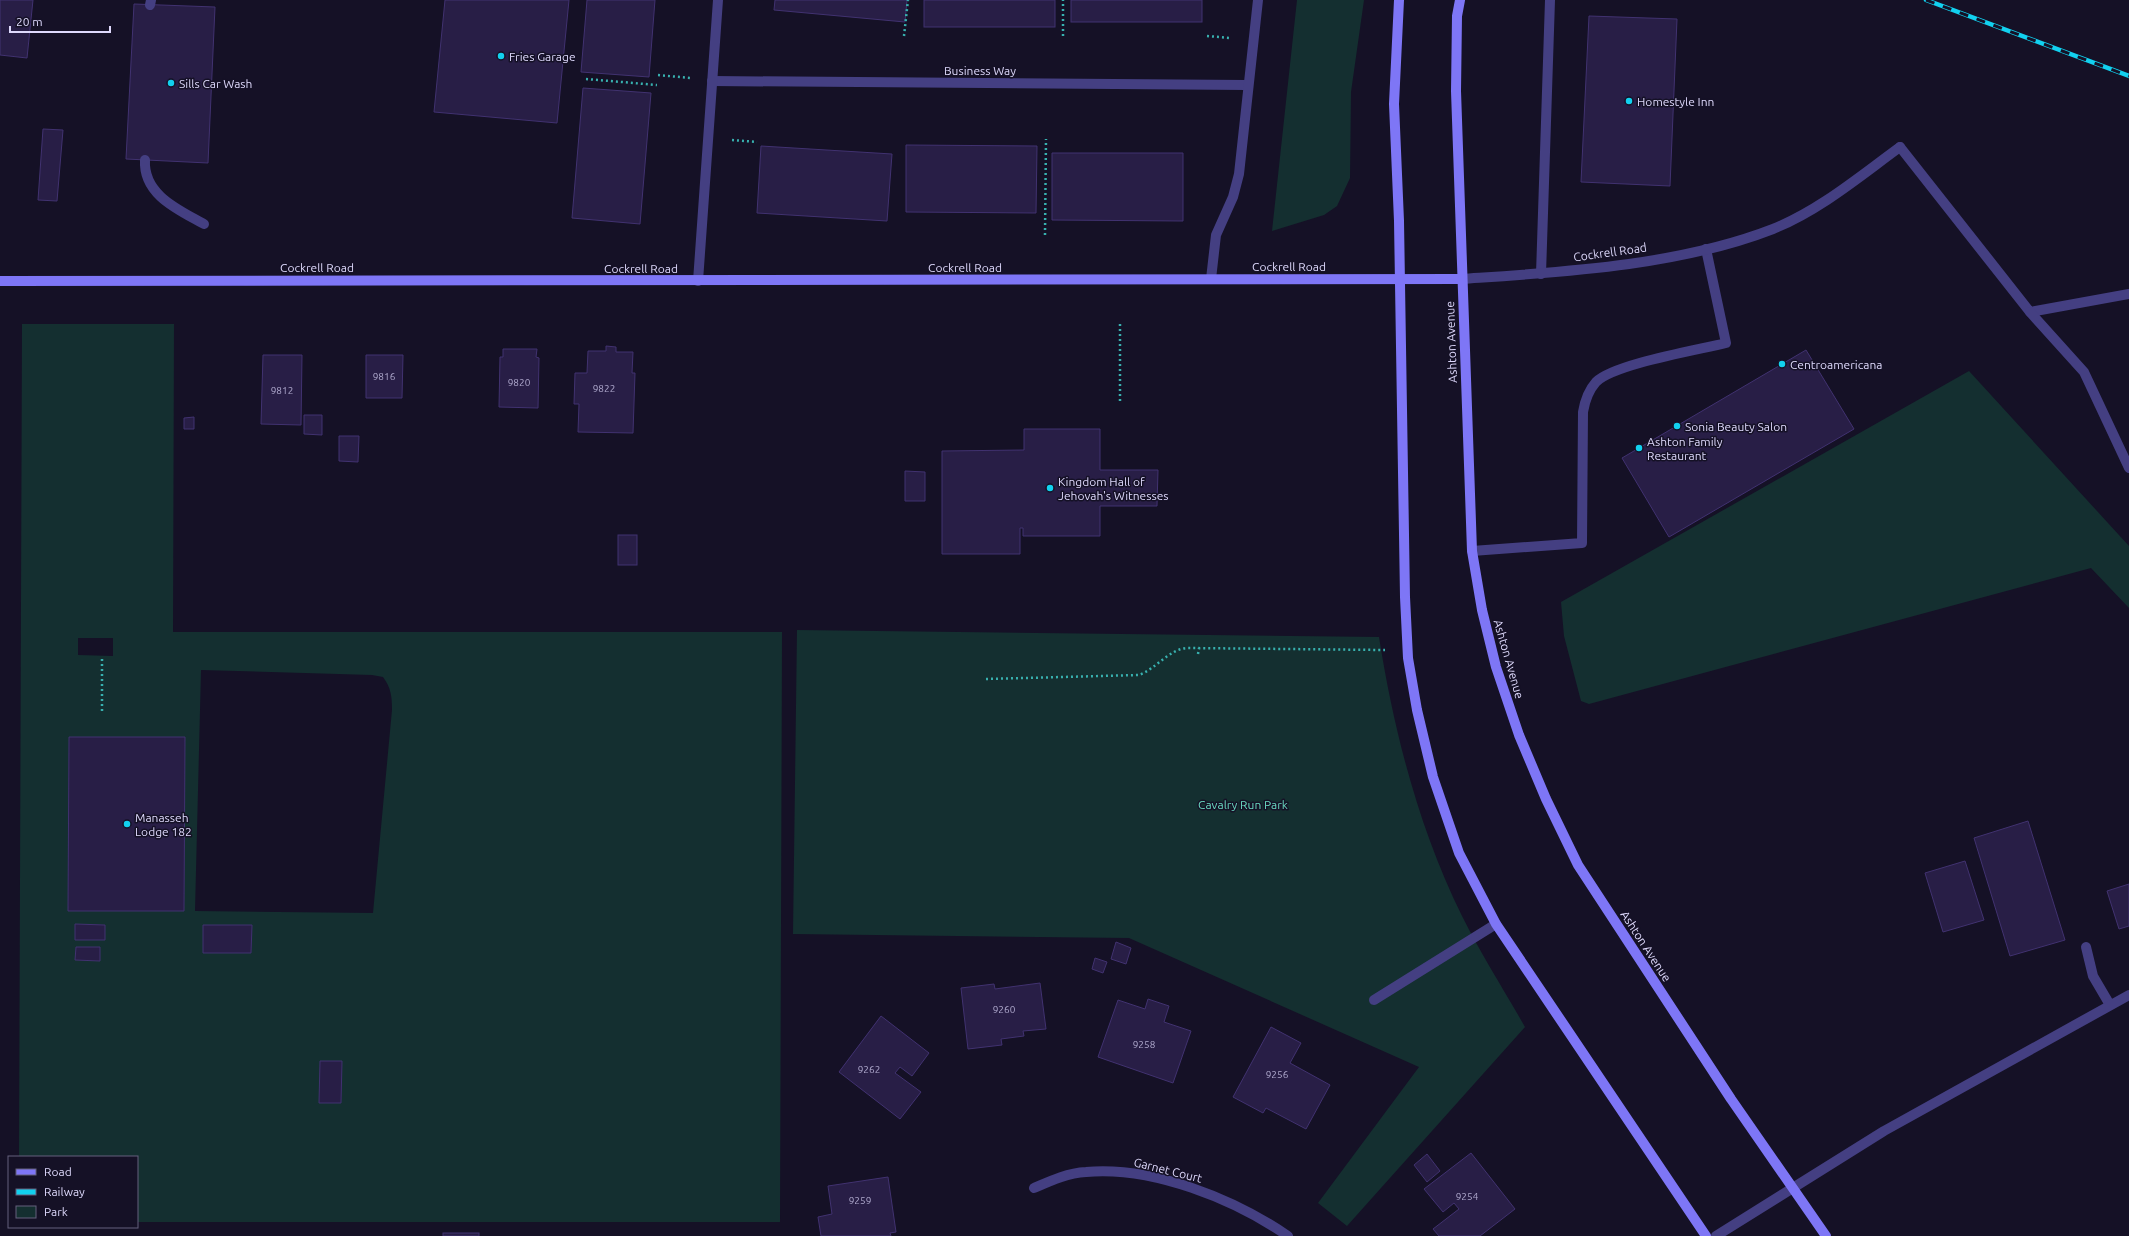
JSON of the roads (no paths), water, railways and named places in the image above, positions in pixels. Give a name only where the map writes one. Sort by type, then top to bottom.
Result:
[{"type":"street","points":[[698,281],[718,0]]},
{"type":"street","points":[[1211,279],[1216,235],[1233,197],[1239,174],[1247,85],[1258,0]]},
{"type":"street","points":[[1399,0],[1394,104],[1405,597],[1408,650],[1417,710],[1433,777],[1459,853],[1496,924],[1706,1236]]},
{"type":"street","name":"Ashton Avenue","points":[[1460,0],[1457,16],[1456,92],[1472,551],[1482,610],[1496,667],[1519,735],[1546,799],[1578,865],[1731,1099],[1826,1236]]},
{"type":"street","points":[[1541,274],[1550,0]]},
{"type":"street","name":"Business Way","points":[[712,81],[1247,85]]},
{"type":"street","name":"Cockrell Road","points":[[0,281],[1462,279],[1541,274],[1645,261],[1706,248],[1773,228],[1801,215],[1828,199],[1900,147],[2030,312]]},
{"type":"street","points":[[145,160],[147,179],[156,192],[171,206],[204,224]]},
{"type":"street","points":[[1472,551],[1582,543],[1583,412],[1586,395],[1597,381],[1618,368],[1726,343],[1706,248]]},
{"type":"street","points":[[2030,312],[2129,294]]},
{"type":"street","points":[[2030,312],[2084,372],[2129,468]]},
{"type":"street","points":[[1374,1000],[1496,924]]},
{"type":"street","points":[[2086,947],[2093,976],[2110,1006]]},
{"type":"street","points":[[1716,1236],[1884,1131],[2129,995]]},
{"type":"street","name":"Garnet Court","points":[[1034,1188],[1059,1177],[1086,1172],[1120,1172],[1149,1177],[1203,1192],[1264,1220],[1288,1236]]},
{"type":"railway","points":[[1926,0],[2129,76]]},
{"type":"place","name":"Fries Garage","points":[[501,56]]},
{"type":"place","name":"Sills Car Wash","points":[[171,83]]},
{"type":"place","name":"Homestyle Inn","points":[[1629,101]]},
{"type":"place","name":"Centroamericana","points":[[1782,364]]},
{"type":"place","name":"Sonia Beauty Salon","points":[[1677,426]]},
{"type":"place","name":"Ashton Family Restaurant","points":[[1639,448]]},
{"type":"place","name":"Kingdom Hall of Jehovah's Witnesses","points":[[1050,488]]},
{"type":"place","name":"Manasseh Lodge 182","points":[[127,824]]},
{"type":"park label","name":"Cavalry Run Park","points":[[1243,804]]}]
